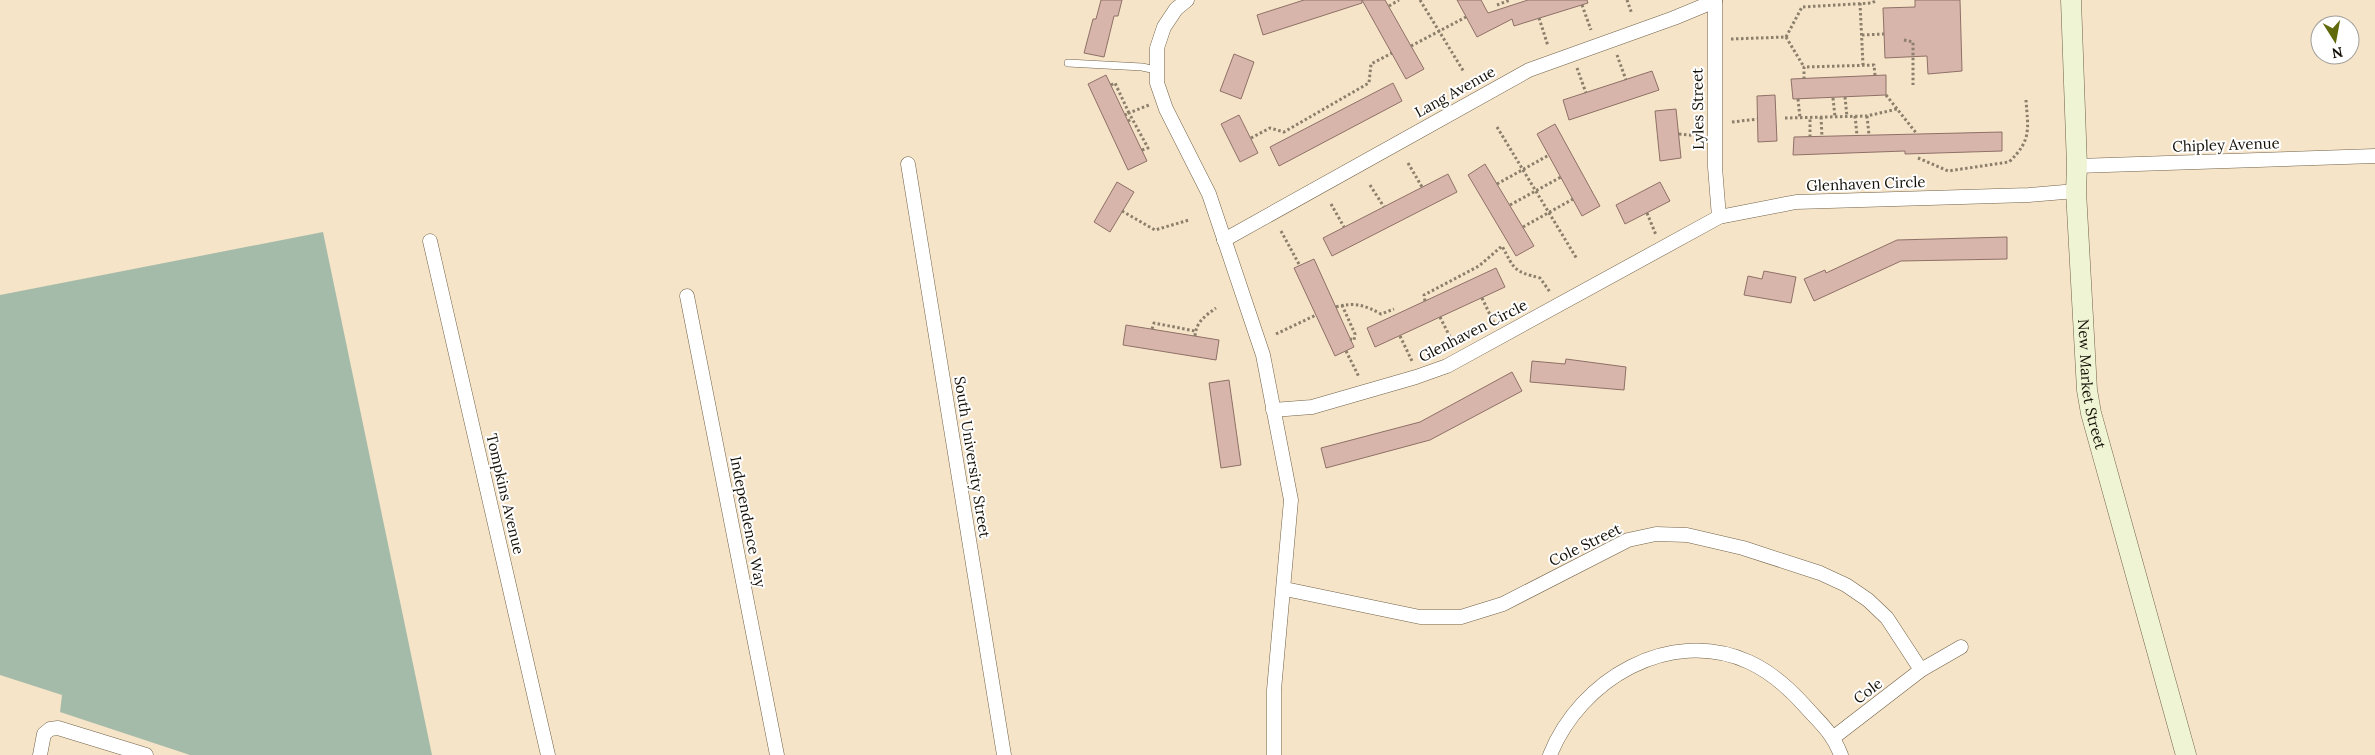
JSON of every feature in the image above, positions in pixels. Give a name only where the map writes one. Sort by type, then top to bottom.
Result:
[{"type":"street","points":[[1186,0],[1176,9],[1164,27],[1157,48],[1156,70],[1160,94],[1209,194],[1263,355],[1292,500],[1274,690],[1274,755]]},
{"type":"street","name":"Lyles Street","points":[[1714,0],[1714,137],[1718,217]]},
{"type":"street","name":"Lang Avenue","points":[[1224,240],[1528,70],[1674,18],[1714,0]]},
{"type":"street","name":"New Market Street","points":[[2071,0],[2077,166],[2076,191],[2084,363],[2091,413],[2186,755]]},
{"type":"street","name":"Chipley Avenue","points":[[2077,166],[2375,156]]},
{"type":"street","name":"South University Street","points":[[908,164],[1004,755]]},
{"type":"street","name":"Glenhaven Circle","points":[[1273,410],[1312,407],[1416,377],[1447,366],[1718,217],[1796,202],[2029,195],[2076,191]]},
{"type":"street","name":"Tompkins Avenue","points":[[430,241],[548,755]]},
{"type":"street","name":"Independence Way","points":[[687,296],[777,755]]},
{"type":"street","name":"Cole Street","points":[[1285,589],[1420,617],[1461,617],[1504,604],[1628,540],[1656,534],[1687,535],[1743,548],[1820,573],[1846,585],[1868,600],[1886,618],[1922,670]]},
{"type":"street","name":"Cole","points":[[1834,737],[1922,670],[1961,647]]},
{"type":"street","points":[[1550,755],[1558,737],[1570,718],[1600,686],[1641,662],[1658,656],[1688,651],[1714,652],[1732,656],[1765,670],[1794,694],[1834,737],[1840,755]]},
{"type":"street","points":[[40,755],[44,734],[50,729],[58,728],[146,755]]},
{"type":"lane","points":[[1068,63],[1156,70]]},
{"type":"path","points":[[1389,6],[1399,0]]},
{"type":"path","points":[[1420,0],[1464,72]]},
{"type":"path","points":[[1497,5],[1510,0]]},
{"type":"path","points":[[1627,0],[1632,14]]},
{"type":"path","points":[[1786,37],[1802,7],[1877,0]]},
{"type":"path","points":[[1860,3],[1863,65]]},
{"type":"path","points":[[1582,5],[1591,30]]},
{"type":"path","points":[[1411,46],[1466,16]]},
{"type":"path","points":[[1539,18],[1548,46]]},
{"type":"path","points":[[1862,35],[1884,34]]},
{"type":"path","points":[[1731,39],[1786,37]]},
{"type":"path","points":[[1786,37],[1804,68],[1804,79]]},
{"type":"path","points":[[1904,40],[1913,42],[1913,86]]},
{"type":"path","points":[[1616,52],[1626,80]]},
{"type":"path","points":[[1251,138],[1270,128],[1284,132],[1369,83],[1372,64],[1392,53]]},
{"type":"path","points":[[1804,68],[1874,65],[1875,75]]},
{"type":"path","points":[[1576,67],[1586,93]]},
{"type":"path","points":[[1111,85],[1115,83],[1148,148],[1142,150]]},
{"type":"path","points":[[1886,95],[1917,134]]},
{"type":"path","points":[[1845,97],[1847,117]]},
{"type":"path","points":[[1833,98],[1835,117]]},
{"type":"path","points":[[1798,99],[1800,118]]},
{"type":"path","points":[[1918,158],[1948,171],[2009,162],[2023,145],[2029,132],[2026,100]]},
{"type":"path","points":[[1125,114],[1149,105]]},
{"type":"path","points":[[1785,118],[1867,116],[1897,109]]},
{"type":"path","points":[[1855,116],[1857,136]]},
{"type":"path","points":[[1867,116],[1868,135]]},
{"type":"path","points":[[1821,117],[1822,136]]},
{"type":"path","points":[[1128,122],[1132,118]]},
{"type":"path","points":[[1810,118],[1810,137]]},
{"type":"path","points":[[1732,122],[1758,119]]},
{"type":"path","points":[[1497,128],[1577,259]]},
{"type":"path","points":[[1679,134],[1714,137]]},
{"type":"path","points":[[1497,184],[1549,155]]},
{"type":"path","points":[[1408,163],[1422,187]]},
{"type":"path","points":[[1510,205],[1561,177]]},
{"type":"path","points":[[1370,185],[1384,206]]},
{"type":"path","points":[[1523,228],[1572,198]]},
{"type":"path","points":[[1331,204],[1344,227]]},
{"type":"path","points":[[1122,211],[1155,230],[1189,220]]},
{"type":"path","points":[[1647,213],[1662,249]]},
{"type":"path","points":[[1281,231],[1300,266]]},
{"type":"path","points":[[1426,301],[1424,295],[1479,266],[1502,246],[1514,270],[1540,278],[1550,293]]},
{"type":"path","points":[[1482,298],[1494,324]]},
{"type":"path","points":[[1336,307],[1350,303],[1369,308],[1381,314],[1394,309]]},
{"type":"path","points":[[1342,305],[1355,334],[1354,340],[1350,339]]},
{"type":"path","points":[[1194,336],[1201,319],[1216,308]]},
{"type":"path","points":[[1276,334],[1316,315]]},
{"type":"path","points":[[1440,317],[1454,345]]},
{"type":"path","points":[[1152,329],[1154,323],[1195,331]]},
{"type":"path","points":[[1400,336],[1412,361]]},
{"type":"path","points":[[1346,351],[1359,377]]},
{"type":"green space","points":[[323,232],[432,755],[190,755],[60,712],[62,695],[0,675],[0,295]]},
{"type":"building","points":[[1101,0],[1122,0],[1118,16],[1114,16],[1104,57],[1084,53],[1093,19],[1096,19]]},
{"type":"building","points":[[1304,0],[1362,0],[1362,3],[1263,35],[1257,15]]},
{"type":"building","points":[[1362,0],[1385,0],[1424,69],[1406,79]]},
{"type":"building","points":[[1457,0],[1481,0],[1488,13],[1528,0],[1587,0],[1588,3],[1514,26],[1512,19],[1477,37]]},
{"type":"building","points":[[1915,0],[1960,0],[1962,71],[1928,74],[1927,56],[1885,58],[1883,8],[1915,7]]},
{"type":"building","points":[[1234,54],[1254,62],[1241,99],[1220,91]]},
{"type":"building","points":[[1652,71],[1659,90],[1569,120],[1563,100]]},
{"type":"building","points":[[1106,75],[1147,161],[1128,170],[1088,84]]},
{"type":"building","points":[[1886,75],[1886,95],[1793,99],[1791,79]]},
{"type":"building","points":[[1393,83],[1402,101],[1279,166],[1270,147]]},
{"type":"building","points":[[1775,95],[1777,141],[1758,142],[1757,96]]},
{"type":"building","points":[[1676,109],[1681,158],[1660,161],[1655,111]]},
{"type":"building","points":[[1239,115],[1258,153],[1240,162],[1221,124]]},
{"type":"building","points":[[1555,124],[1600,206],[1582,216],[1537,134]]},
{"type":"building","points":[[2002,132],[2002,151],[1905,154],[1905,151],[1793,155],[1794,137]]},
{"type":"building","points":[[1485,164],[1534,246],[1516,256],[1468,175]]},
{"type":"building","points":[[1448,174],[1457,192],[1332,256],[1323,238]]},
{"type":"building","points":[[1117,182],[1134,192],[1110,232],[1094,222]]},
{"type":"building","points":[[1660,182],[1670,201],[1625,224],[1616,205]]},
{"type":"building","points":[[2007,237],[2007,259],[1901,261],[1814,301],[1804,279],[1825,270],[1826,273],[1897,240]]},
{"type":"building","points":[[1314,259],[1354,347],[1335,356],[1294,268]]},
{"type":"building","points":[[1496,268],[1505,287],[1375,347],[1367,328]]},
{"type":"building","points":[[1764,271],[1796,277],[1791,303],[1744,295],[1748,276],[1762,279]]},
{"type":"building","points":[[1126,325],[1219,340],[1216,360],[1123,345]]},
{"type":"building","points":[[1566,359],[1626,367],[1624,390],[1530,382],[1532,361],[1565,364]]},
{"type":"building","points":[[1512,372],[1522,391],[1430,440],[1326,468],[1321,448],[1420,422]]},
{"type":"building","points":[[1229,380],[1241,465],[1221,468],[1209,383]]}]
